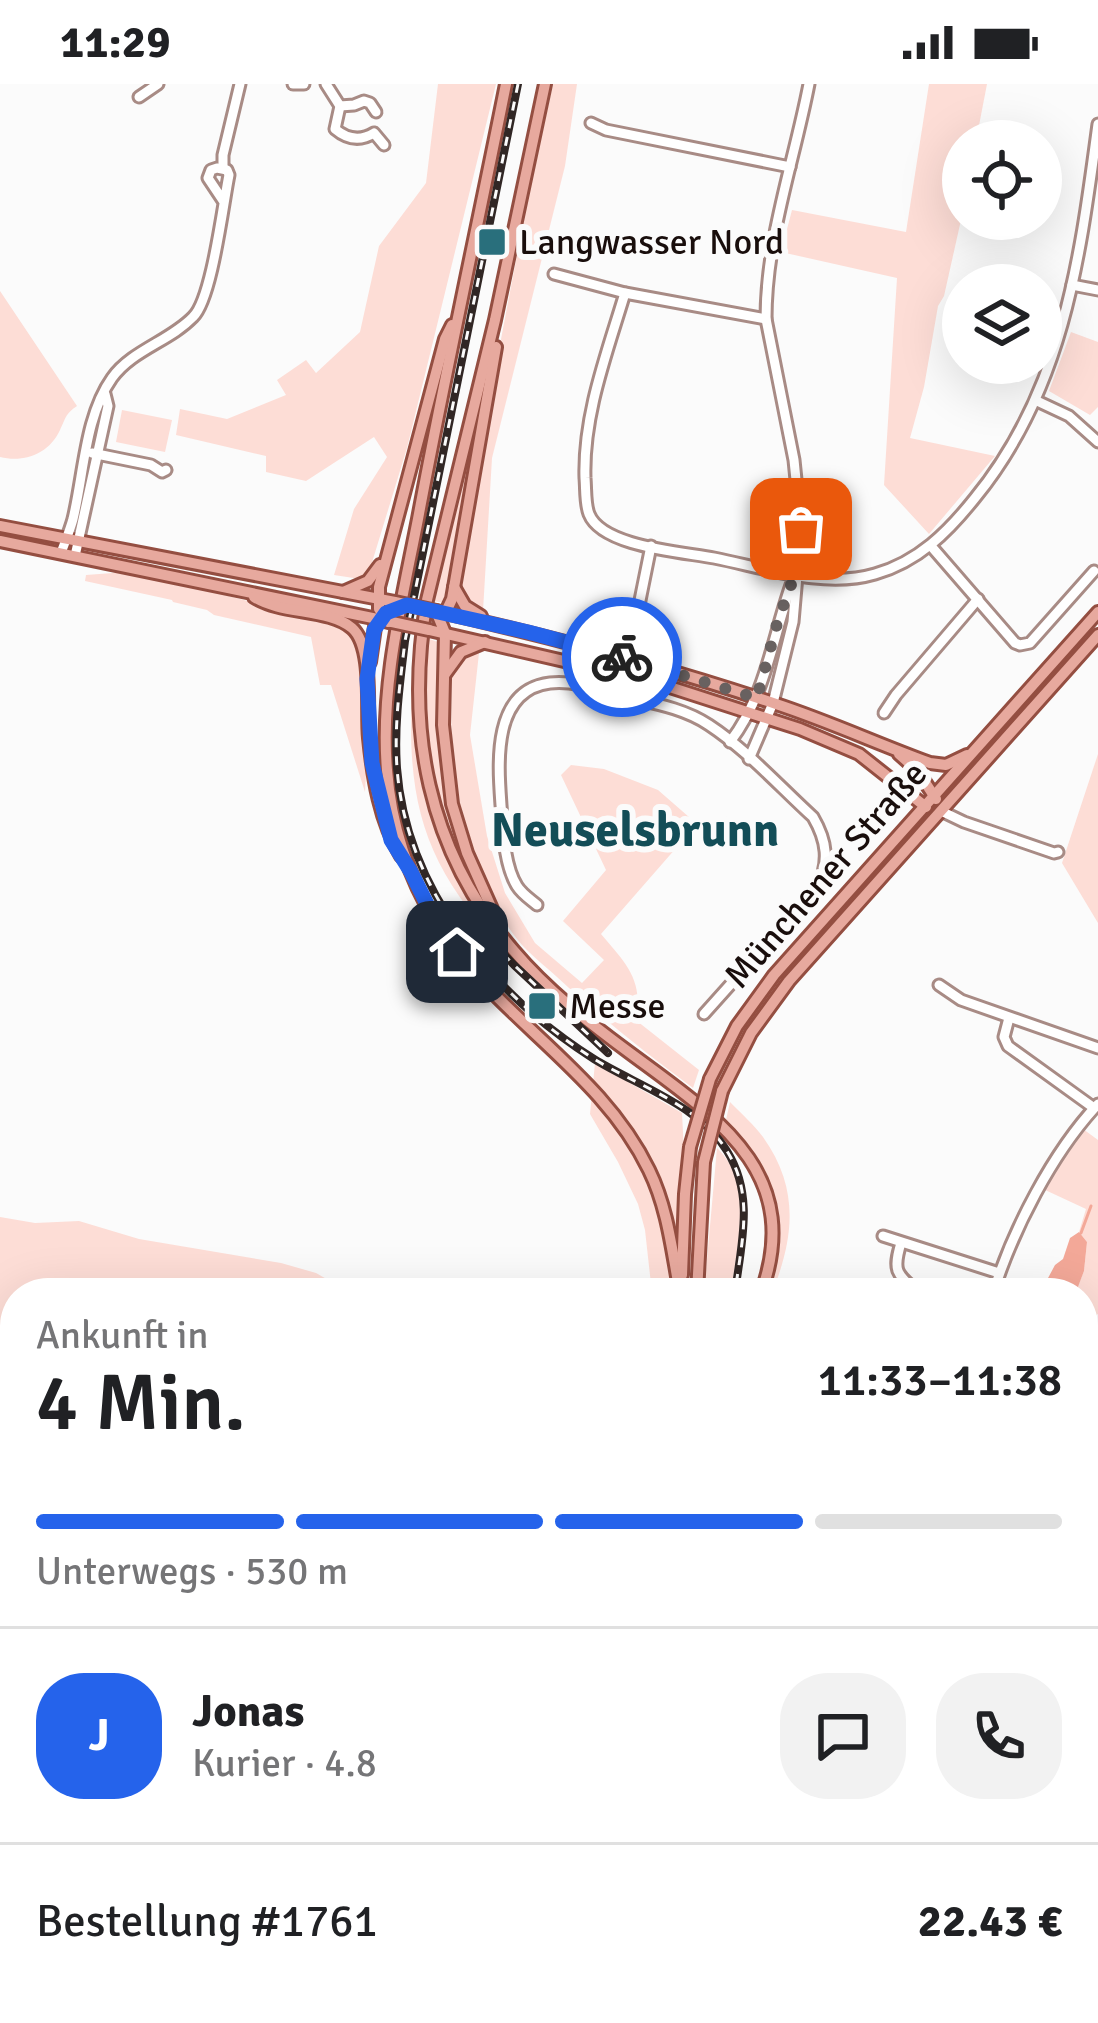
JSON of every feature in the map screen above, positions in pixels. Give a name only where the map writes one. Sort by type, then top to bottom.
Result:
[{"type":"main road","points":[[411,872],[391,803],[386,756],[394,653],[506,84]]},
{"type":"main road","points":[[545,84],[495,320],[427,600],[417,700],[428,782],[443,832],[467,883],[506,941],[567,1004],[699,1104],[743,1147],[762,1182],[771,1216],[772,1249],[765,1278]]},
{"type":"main road","points":[[378,599],[445,339],[457,317]]},
{"type":"main road","points":[[0,526],[378,599],[413,627],[436,618],[454,587],[497,340],[495,320]]},
{"type":"main road","points":[[0,541],[246,592],[500,625],[773,703],[939,765],[975,750]]},
{"type":"main road","points":[[342,592],[371,579],[387,551]]},
{"type":"main road","points":[[454,587],[465,606],[500,625]]},
{"type":"main road","points":[[246,592],[267,606],[331,619],[351,628],[364,647],[368,735],[391,840],[437,924],[466,964],[581,1078],[631,1138],[663,1207],[678,1278]]},
{"type":"main road","name":"Münchener Straße","points":[[682,1278],[691,1147],[710,1079],[737,1026],[766,985],[1098,612]]},
{"type":"main road","points":[[367,679],[374,630],[391,614]]},
{"type":"main road","points":[[436,618],[445,633],[443,736],[456,820],[506,941]]},
{"type":"main road","points":[[445,633],[633,676],[767,718],[859,754],[924,806],[941,811]]},
{"type":"main road","name":"Münchener Straße","points":[[698,1278],[704,1162],[722,1090],[744,1044],[782,991],[1098,635]]},
{"type":"main road","points":[[443,676],[464,650],[486,642]]},
{"type":"main road","points":[[892,748],[917,770],[941,811]]},
{"type":"street","points":[[139,97],[158,84]]},
{"type":"street","points":[[75,556],[72,541],[98,404],[114,375],[201,308],[229,175],[223,155],[240,84]]},
{"type":"street","points":[[293,84],[304,84]]},
{"type":"street","points":[[326,84],[340,106],[335,129],[355,139],[374,133],[384,145]]},
{"type":"street","points":[[749,759],[773,703],[793,622],[801,529],[799,489],[766,319],[770,256],[809,84]]},
{"type":"street","points":[[340,106],[364,101],[376,112]]},
{"type":"street","points":[[591,123],[790,167]]},
{"type":"street","points":[[625,292],[585,447],[588,513],[600,529],[651,547],[795,574],[828,579],[876,574],[931,545],[985,487],[1037,400],[1072,285],[1098,124]]},
{"type":"street","points":[[224,168],[211,170],[208,178],[224,202]]},
{"type":"street","points":[[554,274],[766,319]]},
{"type":"street","points":[[1072,285],[1098,290]]},
{"type":"street","points":[[1037,400],[1070,416],[1098,442]]},
{"type":"street","points":[[92,453],[166,470]]},
{"type":"street","points":[[61,554],[72,541]]},
{"type":"street","points":[[931,545],[1020,646],[1030,643],[1094,571]]},
{"type":"street","points":[[633,635],[651,547]]},
{"type":"street","points":[[730,742],[757,698],[795,574]]},
{"type":"street","points":[[884,713],[978,599]]},
{"type":"street","points":[[537,905],[512,874],[502,829],[501,736],[510,708],[525,693],[564,682],[693,716],[730,742],[813,817],[823,836],[826,864],[817,888],[704,1014]]},
{"type":"street","name":"Münchener Straße","points":[[941,811],[996,834],[1058,851]]},
{"type":"street","points":[[939,985],[961,1000],[1098,1048]]},
{"type":"street","points":[[998,1278],[1034,1198],[1096,1106],[1008,1046],[1004,1037],[1009,1018]]},
{"type":"street","points":[[884,1236],[1000,1273]]},
{"type":"street","points":[[901,1243],[896,1267],[901,1278]]},
{"type":"shaded area","points":[[438,84],[496,84],[407,448],[370,569],[360,579],[334,575],[354,509],[387,457],[374,437],[306,481],[266,472],[266,456],[176,435],[180,409],[227,419],[286,395],[277,380],[306,360],[316,373],[360,332],[379,246],[426,183]]},
{"type":"shaded area","points":[[553,84],[577,84],[565,166],[492,458],[483,611],[467,602],[460,584],[453,581],[448,603],[431,601],[487,376],[494,376]]},
{"type":"shaded area","points":[[929,84],[987,84],[980,120],[942,120],[942,240],[957,240],[951,264],[942,264],[942,299],[910,438],[995,456],[929,534],[884,485],[897,278],[781,252],[792,210],[906,232]]},
{"type":"shaded area","points":[[0,291],[77,406],[49,445],[18,459],[0,457]]},
{"type":"shaded area","points":[[1071,332],[1098,342],[1098,407],[1090,415],[1049,391],[1052,384],[1062,384],[1062,356]]},
{"type":"shaded area","points":[[122,410],[172,420],[165,452],[116,442]]},
{"type":"shaded area","points":[[126,572],[352,632],[362,652],[365,792],[331,685],[320,685],[311,637],[85,581],[86,575]]},
{"type":"shaded area","points":[[426,638],[438,642],[445,788],[484,903],[454,840],[433,775],[424,709]]},
{"type":"shaded area","points":[[479,653],[470,735],[487,836],[505,893],[535,943],[582,983],[604,960],[563,921],[606,870],[561,775],[571,765],[604,769],[658,790],[697,824],[601,934],[631,973],[637,1021],[699,1070],[693,1088],[526,949],[481,878],[455,780],[451,710],[456,665]]},
{"type":"shaded area","points":[[413,672],[421,764],[446,850],[475,906],[518,966],[460,898],[426,833],[412,761]]},
{"type":"shaded area","points":[[1098,754],[1098,923],[1062,863]]},
{"type":"shaded area","points":[[595,1063],[682,1113],[684,1152],[677,1244],[669,1259],[671,1278],[650,1278],[638,1204],[590,1114]]},
{"type":"shaded area","points":[[730,1102],[763,1137],[783,1176],[789,1233],[777,1278],[771,1278],[779,1244],[774,1197],[762,1170],[726,1120]]},
{"type":"shaded area","points":[[1083,1129],[1098,1140],[1098,1278],[1081,1278],[1087,1242],[1079,1232],[1086,1209],[1043,1189]]},
{"type":"shaded area","points":[[717,1148],[736,1180],[739,1237],[733,1278],[705,1278]]},
{"type":"shaded area","points":[[0,1217],[35,1223],[79,1221],[139,1239],[281,1263],[325,1278],[0,1278]]},
{"type":"shaded area","points":[[1079,1232],[1087,1242],[1081,1278],[1048,1278],[1063,1259],[1070,1238]]},
{"type":"waterway","points":[[1081,1233],[1091,1206]]},
{"type":"railway","points":[[518,84],[405,641],[396,736],[404,813],[417,856],[437,897],[490,971],[557,1033],[684,1109],[727,1151],[736,1168],[743,1203],[737,1278]]},
{"type":"railway","points":[[466,915],[608,1053]]},
{"type":"way so far","points":[[622,657],[757,698],[795,574],[801,529]]},
{"type":"place","name":"Langwasser Nord","points":[[492,242]]},
{"type":"place","name":"Messe","points":[[542,1006]]},
{"type":"district","name":"Neuselsbrunn","points":[[635,830]]},
{"type":"route","points":[[457,952],[391,840],[384,818],[367,711],[376,624],[390,610],[407,605],[622,657]]}]
